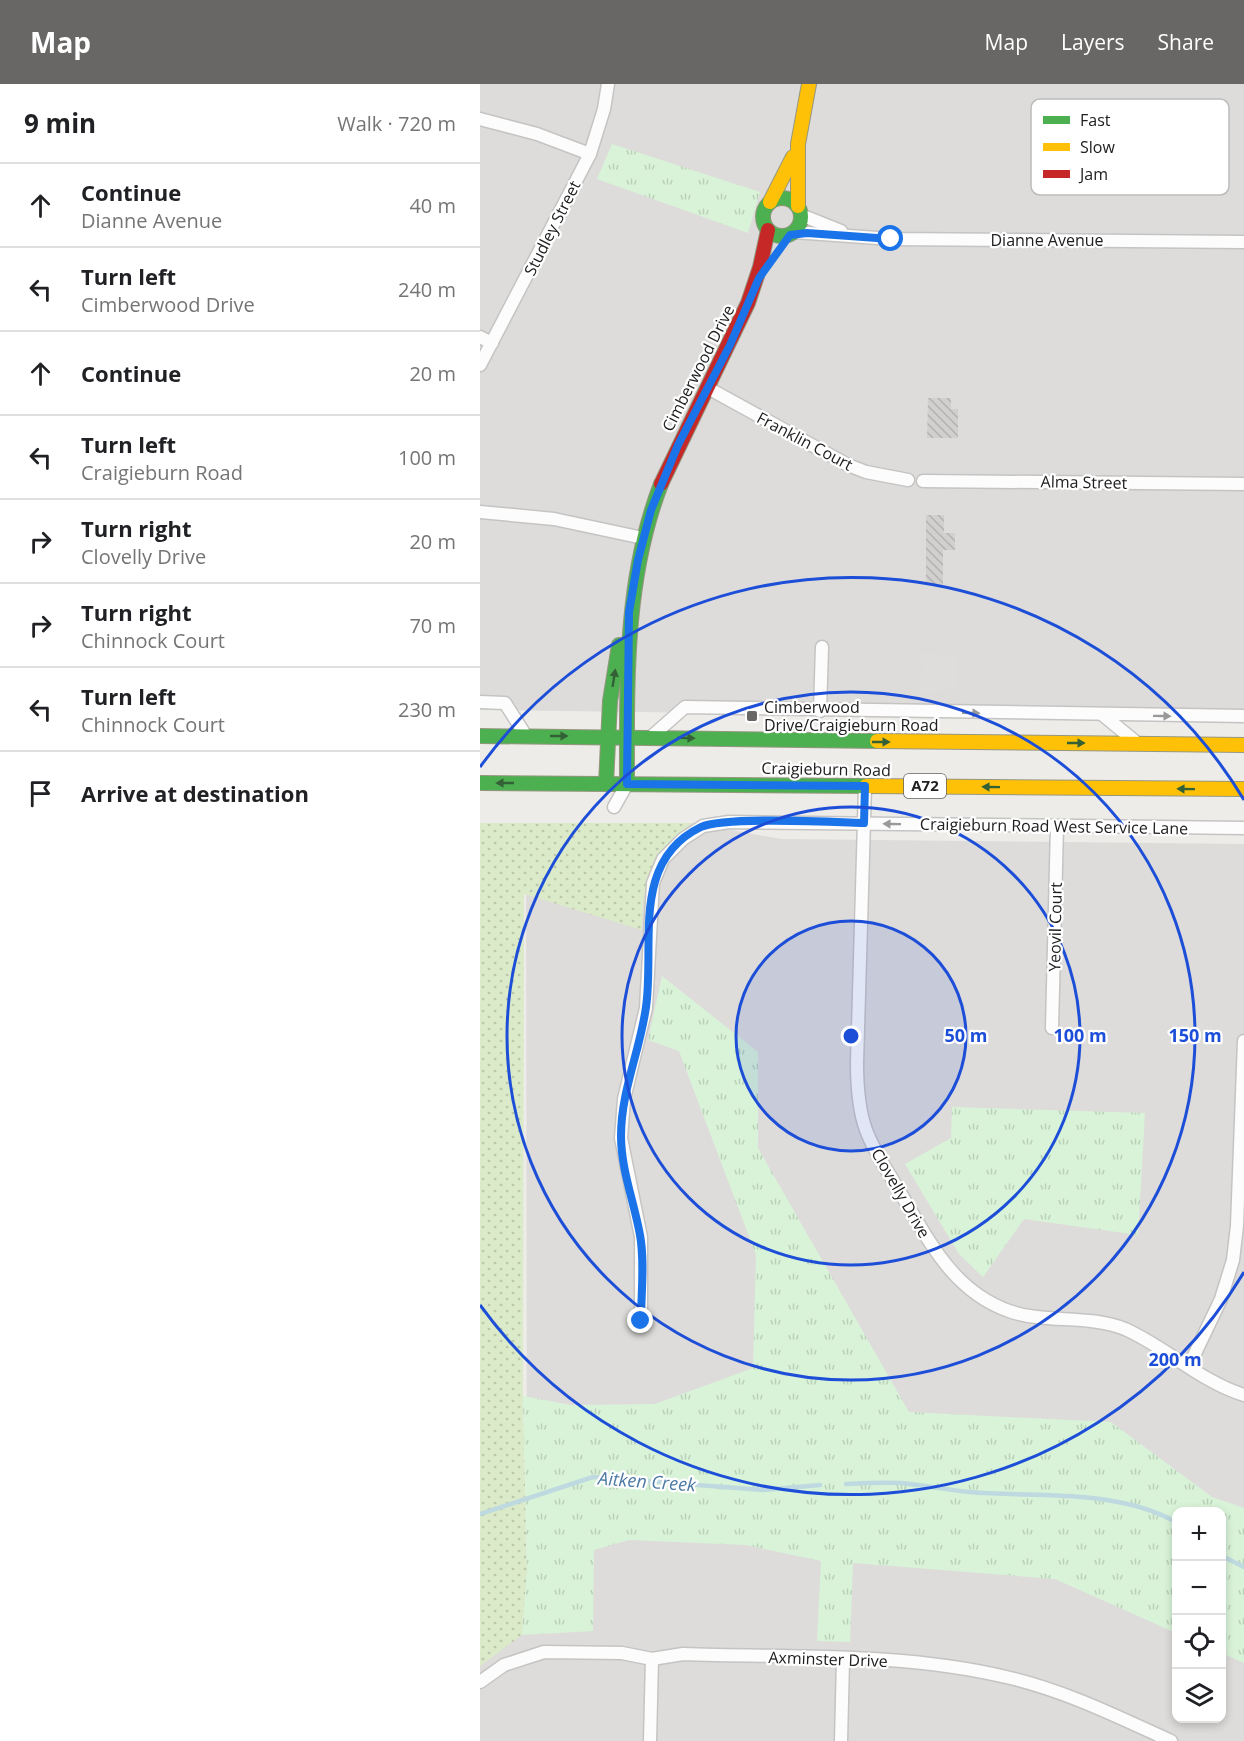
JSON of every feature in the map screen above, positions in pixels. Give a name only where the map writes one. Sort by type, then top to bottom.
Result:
[{"type":"main road","points":[[798,144],[800,224],[792,233],[778,236],[768,230],[764,213],[785,176],[798,144],[809,84]]},
{"type":"main road","points":[[770,202],[782,198],[800,210]]},
{"type":"main road","name":"Cimberwood Drive","points":[[759,278],[768,230]]},
{"type":"main road","name":"Cimberwood Drive","points":[[606,784],[607,736],[618,653],[629,612],[643,538],[662,482],[759,278],[792,233]]},
{"type":"main road","name":"Cimberwood Drive","points":[[627,784],[629,612]]},
{"type":"main road","name":"Craigieburn Road","points":[[480,736],[1244,745]]},
{"type":"main road","name":"Craigieburn Road","points":[[480,783],[1244,789]]},
{"type":"street","name":"Studley Street","points":[[480,365],[590,154],[604,109],[608,84]]},
{"type":"street","points":[[480,119],[511,126],[590,154]]},
{"type":"street","name":"Dianne Avenue","points":[[800,210],[850,235]]},
{"type":"street","name":"Dianne Avenue","points":[[792,233],[891,239],[1244,242]]},
{"type":"street","points":[[480,337],[492,343]]},
{"type":"street","name":"Franklin Court","points":[[708,388],[848,465],[866,472],[908,480]]},
{"type":"street","name":"Alma Street","points":[[923,481],[1244,484]]},
{"type":"street","points":[[480,512],[554,519],[643,538]]},
{"type":"street","points":[[820,711],[822,647]]},
{"type":"street","points":[[480,702],[505,703],[526,736]]},
{"type":"street","points":[[651,737],[685,707],[820,711],[1244,716]]},
{"type":"street","points":[[1103,715],[1138,744]]},
{"type":"street","points":[[606,784],[614,807],[627,784]]},
{"type":"street","name":"Clovelly Drive","points":[[865,786],[857,1063],[858,1100],[873,1146],[926,1237],[954,1276],[994,1305],[1023,1314],[1109,1324],[1141,1337],[1227,1389],[1244,1395]]},
{"type":"street","name":"Craigieburn Road West Service Lane","points":[[641,1321],[641,1237],[630,1194],[621,1138],[624,1098],[646,1008],[653,883],[663,860],[683,838],[703,826],[729,822],[1244,828]]},
{"type":"street","name":"Yeovil Court","points":[[1052,1028],[1057,826]]},
{"type":"street","points":[[1188,1366],[1221,1299],[1233,1260],[1237,1226],[1244,1041]]},
{"type":"street","name":"Axminster Drive","points":[[480,1682],[504,1665],[544,1652],[622,1653],[652,1659],[683,1654],[940,1665],[1007,1677],[1084,1702],[1172,1741]]},
{"type":"street","points":[[650,1741],[652,1659]]},
{"type":"street","points":[[840,1741],[843,1660]]},
{"type":"shaded area","points":[[480,84],[1244,84],[1244,720],[480,710]]},
{"type":"shaded area","points":[[922,652],[957,656],[957,688],[921,693]]},
{"type":"shaded area","points":[[526,823],[692,823],[781,839],[1244,844],[1244,1741],[480,1741],[480,1665],[527,1570]]},
{"type":"green space","points":[[612,144],[760,192],[748,233],[597,179]]},
{"type":"green space","points":[[480,823],[692,823],[667,846],[652,869],[644,896],[642,930],[524,894],[523,1396],[527,1570],[522,1635],[480,1666]]},
{"type":"green space","points":[[662,976],[758,1052],[758,1148],[909,1412],[1111,1422],[1212,1497],[1244,1508],[1244,1663],[1226,1655],[1226,1507],[1172,1507],[1172,1631],[1055,1579],[853,1563],[850,1642],[817,1641],[821,1561],[746,1545],[629,1540],[594,1550],[593,1631],[522,1635],[527,1570],[523,1396],[571,1405],[655,1404],[753,1368],[756,1255],[679,1051],[648,1040]]},
{"type":"green space","points":[[952,1107],[1145,1113],[1138,1235],[1024,1219],[983,1277],[959,1254],[905,1164],[951,1138]]},
{"type":"building","points":[[928,398],[951,398],[951,409],[958,409],[958,438],[927,438]]},
{"type":"building","points":[[926,515],[944,515],[944,533],[955,533],[955,550],[943,550],[943,585],[926,585]]},
{"type":"waterway","name":"Aitken Creek","points":[[480,1514],[593,1477],[763,1490],[820,1485]]},
{"type":"waterway","name":"Aitken Creek","points":[[846,1484],[901,1483],[995,1494],[1075,1496],[1127,1504],[1152,1511],[1172,1520]]},
{"type":"waterway","name":"Aitken Creek","points":[[1226,1558],[1244,1567]]},
{"type":"traffic: fast","points":[[782,198],[795,204],[801,217],[795,230],[782,236],[769,230],[763,217],[769,204],[782,198]]},
{"type":"traffic: fast","points":[[627,784],[628,670],[634,594],[649,520],[661,484]]},
{"type":"traffic: fast","points":[[606,784],[610,701],[619,645]]},
{"type":"traffic: fast","points":[[480,736],[877,741]]},
{"type":"traffic: fast","points":[[480,783],[866,786]]},
{"type":"traffic: slow","points":[[798,206],[798,144],[809,84]]},
{"type":"traffic: slow","points":[[770,202],[793,157]]},
{"type":"traffic: slow","points":[[877,741],[1244,745]]},
{"type":"traffic: slow","points":[[866,786],[1244,789]]},
{"type":"traffic: jam","points":[[661,484],[748,303],[760,267],[768,230]]},
{"type":"place","name":"Cimberwood Drive/Craigieburn Road","points":[[752,716]]},
{"type":"route","points":[[641,1321],[641,1237],[630,1194],[621,1138],[624,1098],[646,1008],[649,915],[653,883],[663,860],[683,838],[703,826],[729,822],[864,823],[865,786],[627,784],[626,702],[629,612],[638,560],[651,510],[678,445],[730,345],[759,278],[790,235],[794,232],[891,239]]}]
